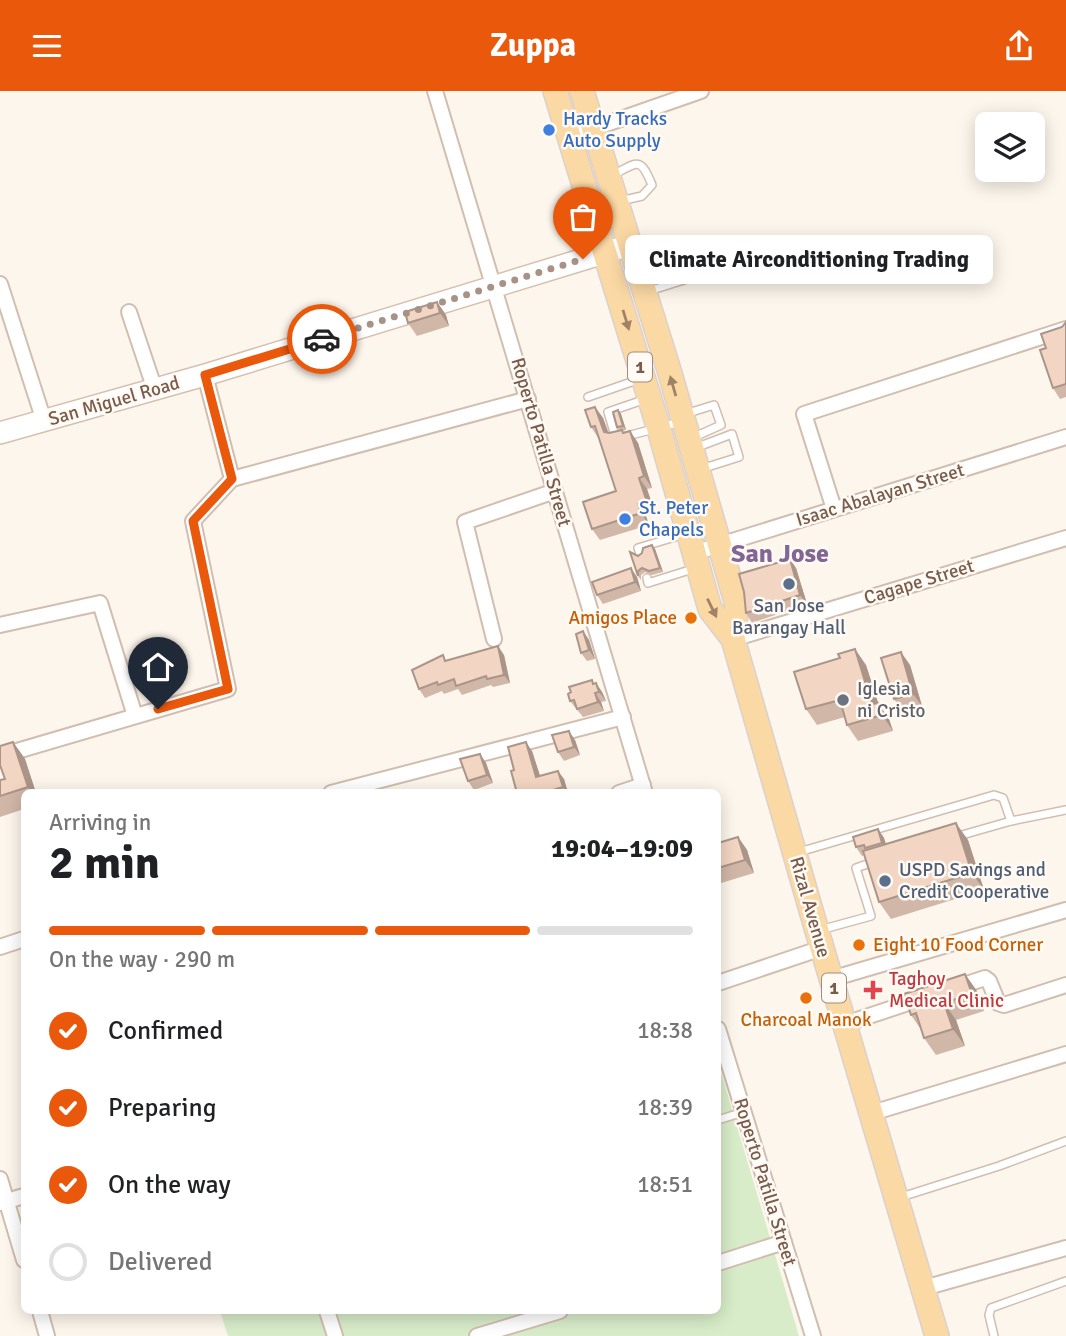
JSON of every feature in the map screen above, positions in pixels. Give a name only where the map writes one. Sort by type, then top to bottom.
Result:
[{"type":"main road","name":"Rizal Avenue","points":[[582,92],[645,293],[737,605],[733,639]]},
{"type":"main road","points":[[557,96],[582,92]]},
{"type":"main road","name":"Rizal Avenue","points":[[557,96],[647,388],[710,609],[733,639],[937,1336]]},
{"type":"street","name":"Roperto Patilla Street","points":[[435,91],[644,789]]},
{"type":"street","points":[[569,137],[701,91]]},
{"type":"street","name":"San Miguel Road","points":[[0,433],[155,390],[630,245]]},
{"type":"street","points":[[0,284],[44,421]]},
{"type":"street","points":[[129,311],[155,390]]},
{"type":"street","points":[[834,509],[804,414],[1066,329]]},
{"type":"street","points":[[205,375],[232,479]]},
{"type":"street","points":[[0,756],[228,689],[193,521],[232,479],[528,399]]},
{"type":"street","name":"Isaac Abalayan Street","points":[[694,551],[1066,437]]},
{"type":"street","points":[[494,639],[465,522],[555,491]]},
{"type":"street","name":"Cagape Street","points":[[733,639],[1066,538]]},
{"type":"street","points":[[0,625],[100,603],[135,716]]},
{"type":"street","points":[[346,789],[622,717]]},
{"type":"street","points":[[831,979],[1066,910]]},
{"type":"street","points":[[721,982],[819,939]]},
{"type":"street","points":[[0,947],[21,940]]},
{"type":"street","points":[[845,1024],[985,978],[989,981],[998,1003],[1004,1005],[1066,985]]},
{"type":"street","name":"Roperto Patilla Street","points":[[721,1039],[814,1336]]},
{"type":"street","points":[[872,1113],[1066,1053]]},
{"type":"street","points":[[0,1179],[3,1202],[21,1252]]},
{"type":"street","points":[[3,1202],[21,1197]]},
{"type":"street","points":[[721,1262],[784,1243]]},
{"type":"street","points":[[924,1288],[1066,1248]]},
{"type":"street","points":[[41,1314],[47,1336]]},
{"type":"street","points":[[328,1314],[335,1336]]},
{"type":"street","points":[[477,1336],[550,1314]]},
{"type":"lane","points":[[609,177],[632,165],[641,164],[645,166],[652,185],[642,195],[617,202]]},
{"type":"lane","points":[[645,293],[763,255]]},
{"type":"lane","points":[[588,397],[647,388]]},
{"type":"lane","points":[[647,388],[608,412],[616,439],[659,429],[739,457],[732,434],[688,439]]},
{"type":"lane","points":[[715,405],[721,425],[688,439],[715,405]]},
{"type":"lane","points":[[640,554],[638,548],[694,551]]},
{"type":"lane","points":[[646,579],[648,583],[694,551]]},
{"type":"lane","points":[[795,854],[993,795],[1003,798],[1011,821]]},
{"type":"lane","points":[[943,841],[1011,821],[1066,810]]},
{"type":"lane","points":[[819,939],[871,916],[856,868],[881,860]]},
{"type":"lane","points":[[721,1119],[743,1112]]},
{"type":"lane","points":[[897,1198],[999,1166],[1066,1141]]},
{"type":"lane","points":[[994,1336],[989,1315],[991,1308],[1066,1281]]},
{"type":"green space","points":[[721,1072],[799,1336],[228,1336],[221,1314],[721,1314]]},
{"type":"building","points":[[437,302],[440,313],[408,323],[405,312]]},
{"type":"building","points":[[1066,322],[1066,384],[1053,388],[1040,350],[1046,348],[1041,334],[1062,327]]},
{"type":"building","points":[[595,407],[604,432],[630,431],[644,476],[639,478],[647,502],[638,504],[641,513],[592,529],[583,502],[616,491],[595,426],[591,427],[585,410]]},
{"type":"building","points":[[618,410],[623,426],[617,427],[613,412]]},
{"type":"building","points":[[652,545],[660,568],[649,571],[642,568],[638,571],[638,576],[630,552],[638,556],[643,548]]},
{"type":"building","points":[[790,559],[800,595],[746,613],[739,574]]},
{"type":"building","points":[[631,568],[635,582],[597,595],[592,582]]},
{"type":"building","points":[[583,631],[589,650],[581,653],[576,634]]},
{"type":"building","points":[[498,646],[504,675],[487,679],[486,676],[456,686],[454,679],[419,689],[412,670],[443,655],[445,661]]},
{"type":"building","points":[[855,649],[872,704],[878,703],[882,715],[847,725],[840,700],[806,709],[794,672],[840,658],[838,654]]},
{"type":"building","points":[[901,652],[913,694],[894,699],[881,658]]},
{"type":"building","points":[[592,680],[599,692],[595,693],[598,702],[577,709],[574,700],[570,701],[569,687]]},
{"type":"building","points":[[569,731],[574,747],[558,752],[552,735]]},
{"type":"building","points":[[13,742],[28,787],[0,796],[0,780],[5,779],[0,765],[0,746]]},
{"type":"building","points":[[526,742],[536,777],[558,771],[563,787],[516,789],[508,747]]},
{"type":"building","points":[[480,754],[487,775],[468,781],[460,759]]},
{"type":"building","points":[[956,823],[972,873],[879,902],[863,851]]},
{"type":"building","points":[[878,829],[882,843],[865,848],[864,845],[856,847],[853,837]]},
{"type":"building","points":[[738,837],[745,860],[721,867],[721,842]]},
{"type":"building","points":[[965,974],[972,994],[944,1003],[953,1029],[924,1038],[916,1013],[911,1015],[904,994]]},
{"type":"way so far","points":[[322,339],[583,259]]},
{"type":"place","name":"Hardy Tracks Auto Supply","points":[[549,130]]},
{"type":"place","name":"Climate Airconditioning Trading","points":[[583,259]]},
{"type":"place","name":"St. Peter Chapels","points":[[625,519]]},
{"type":"place","name":"San Jose Barangay Hall","points":[[789,584]]},
{"type":"place","name":"Amigos Place","points":[[691,618]]},
{"type":"place","name":"Iglesia ni Cristo","points":[[843,700]]},
{"type":"place","name":"USPD Savings and Credit Cooperative","points":[[885,881]]},
{"type":"place","name":"Eight 10 Food Corner","points":[[859,945]]},
{"type":"place","name":"Taghoy Medical Clinic","points":[[873,990]]},
{"type":"place","name":"Charcoal Manok","points":[[806,998]]},
{"type":"district","name":"San Jose","points":[[780,554]]},
{"type":"route","points":[[158,709],[228,689],[193,521],[232,479],[205,375],[322,339]]}]
